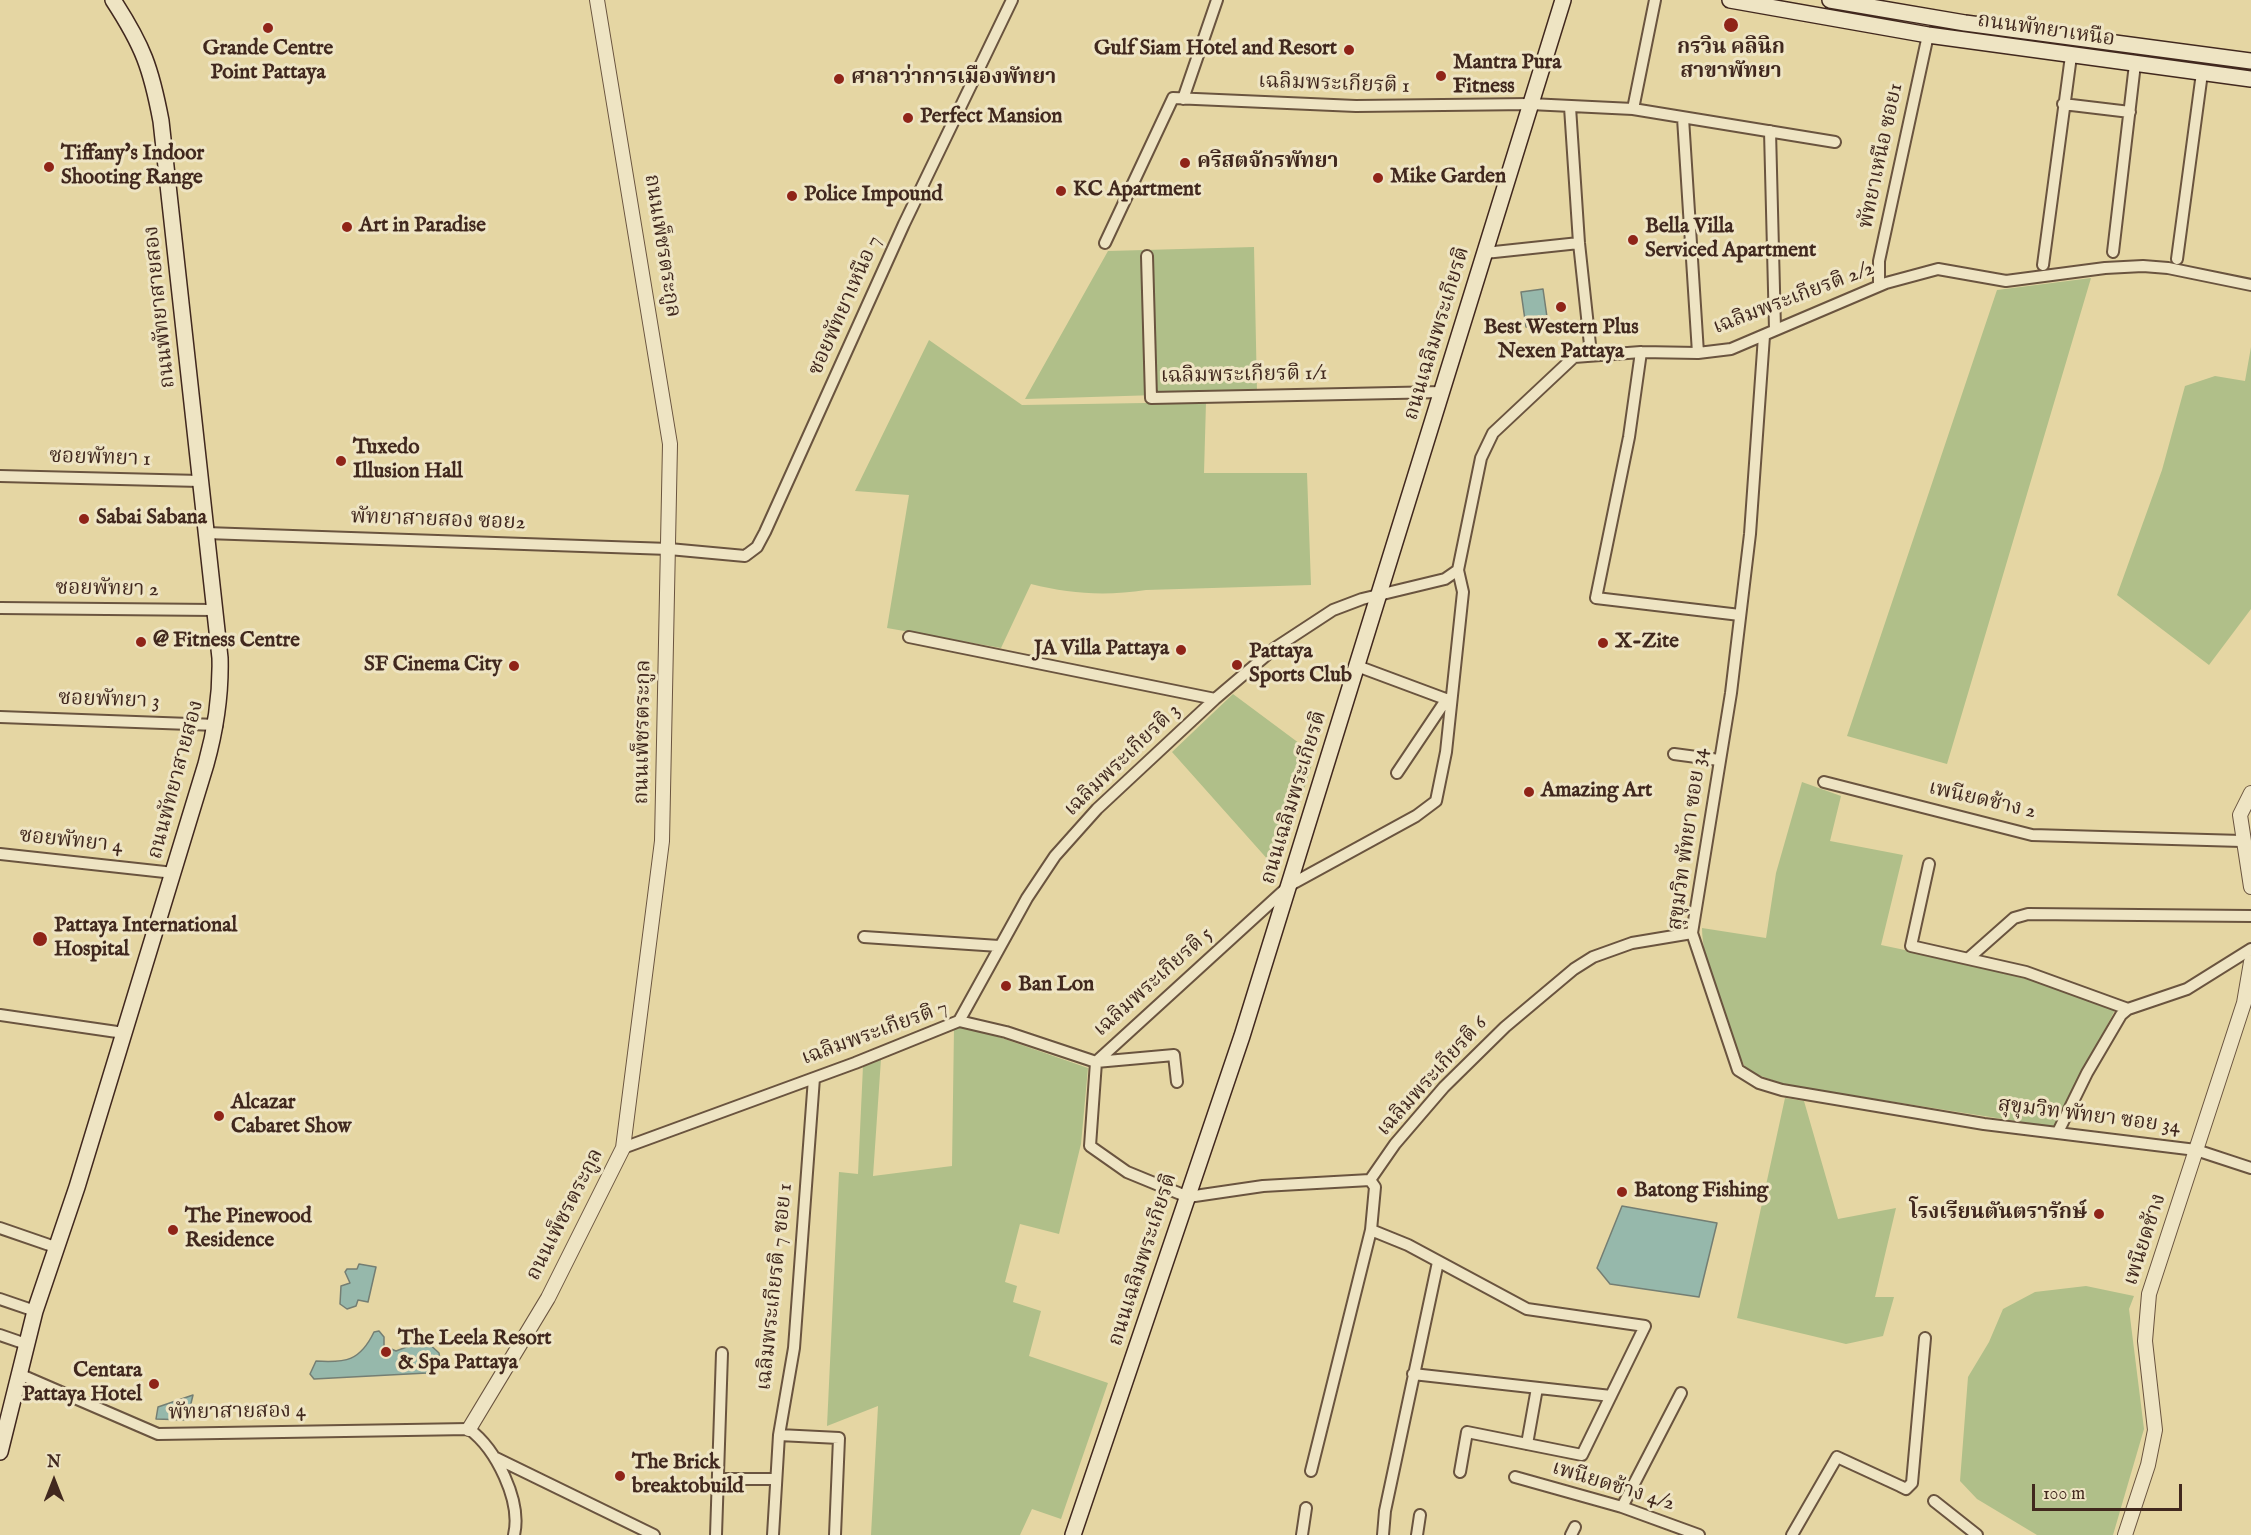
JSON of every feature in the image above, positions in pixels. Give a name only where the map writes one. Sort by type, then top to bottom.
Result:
[{"type":"main road","name":"ถนนพัทยาสายสอง","points":[[0,1452],[35,1311],[174,873],[217,725],[221,694],[170,190],[159,111],[146,56],[113,0]]},
{"type":"main road","name":"ถนนเฉลิมพระเกียรติ","points":[[1073,1535],[1242,1036],[1563,0]]},
{"type":"main road","name":"ถนนพัทยาเหนือ","points":[[1731,0],[1928,35],[2251,79]]},
{"type":"main road","name":"ถนนพัทยาเหนือ","points":[[1830,0],[1965,23],[2251,61]]},
{"type":"street","name":"ถนนเพ็ชรตระกูล","points":[[469,1429],[548,1298],[623,1148],[662,841],[669,549],[670,444],[668,418],[597,0]]},
{"type":"street","name":"ซอยพัทยาเหนือ 7","points":[[669,549],[745,556],[757,547],[904,224],[1012,0]]},
{"type":"street","points":[[1105,243],[1178,98],[1216,0]]},
{"type":"street","points":[[1633,109],[1655,0]]},
{"type":"street","name":"พัทยาเหนือ ซอย1","points":[[1880,286],[1879,261],[1928,35]]},
{"type":"street","points":[[2043,265],[2071,56]]},
{"type":"street","points":[[2113,252],[2135,64]]},
{"type":"street","points":[[2177,259],[2202,73]]},
{"type":"street","name":"เฉลิมพระเกียรติ 1","points":[[1178,98],[1356,106],[1530,104],[1633,109],[1835,142]]},
{"type":"street","points":[[2063,104],[2130,112]]},
{"type":"street","points":[[1570,107],[1579,243],[1591,354]]},
{"type":"street","points":[[1683,118],[1698,353]]},
{"type":"street","points":[[1770,131],[1775,329]]},
{"type":"street","points":[[1485,253],[1579,243]]},
{"type":"street","name":"เฉลิมพระเกียรติ 1/1","points":[[1147,256],[1151,398],[1443,392]]},
{"type":"street","name":"เฉลิมพระเกียรติ 2/2","points":[[1449,701],[1463,592],[1458,570],[1481,458],[1493,433],[1574,357],[1641,352],[1698,353],[1731,349],[1880,286],[1938,269],[2006,281],[2105,268],[2143,266],[2168,268],[2251,285]]},
{"type":"street","name":"สุขุมวิท พัทยา ซอย 34","points":[[1764,336],[1750,534],[1719,760],[1692,933],[1728,1048],[1738,1070],[1748,1078],[1782,1090],[1984,1125],[2196,1150],[2251,1168]]},
{"type":"street","points":[[1641,352],[1629,438],[1596,598],[1740,615]]},
{"type":"street","name":"ซอยพัทยา 1","points":[[0,476],[200,481]]},
{"type":"street","name":"พัทยาสายสอง ซอย2","points":[[206,533],[669,549]]},
{"type":"street","points":[[1379,596],[1445,579],[1458,570]]},
{"type":"street","name":"เฉลิมพระเกียรติ 3","points":[[959,1021],[999,946],[1054,856],[1097,809],[1215,699],[1275,648],[1309,624],[1352,602],[1379,596]]},
{"type":"street","name":"ซอยพัทยา 2","points":[[0,608],[214,610]]},
{"type":"street","points":[[909,637],[1215,699]]},
{"type":"street","points":[[1357,666],[1449,701],[1397,773]]},
{"type":"street","name":"เฉลิมพระเกียรติ 5","points":[[1096,1062],[1290,885],[1416,816],[1436,801],[1446,752],[1449,701]]},
{"type":"street","name":"ซอยพัทยา 3","points":[[0,717],[217,725]]},
{"type":"street","points":[[1674,754],[1719,760]]},
{"type":"street","name":"เพนียดช้าง 2","points":[[1824,782],[2032,835],[2242,841]]},
{"type":"street","points":[[2251,793],[2240,815],[2242,841],[2251,887]]},
{"type":"street","name":"ซอยพัทยา 4","points":[[0,854],[174,873]]},
{"type":"street","points":[[1929,864],[1911,946],[1970,957],[2026,972],[2128,1009]]},
{"type":"street","points":[[1970,957],[2014,918],[2028,914],[2251,916]]},
{"type":"street","name":"เฉลิมพระเกียรติ 6","points":[[1370,1180],[1395,1144],[1444,1087],[1505,1027],[1574,969],[1593,957],[1632,943],[1692,933]]},
{"type":"street","points":[[864,937],[999,946]]},
{"type":"street","points":[[2058,1132],[2087,1073],[2121,1015],[2128,1009],[2187,989],[2251,949]]},
{"type":"street","name":"เพนียดช้าง","points":[[2125,1535],[2148,1465],[2155,1430],[2145,1341],[2149,1294],[2244,1003],[2251,962]]},
{"type":"street","points":[[0,1015],[124,1033]]},
{"type":"street","name":"เฉลิมพระเกียรติ 7","points":[[623,1148],[814,1078],[959,1021],[1006,1032],[1096,1062]]},
{"type":"street","name":"เฉลิมพระเกียรติ 5","points":[[1096,1062],[1174,1055],[1177,1082]]},
{"type":"street","points":[[1096,1062],[1090,1146],[1127,1172],[1188,1197],[1263,1186],[1370,1180],[1375,1187],[1371,1230],[1311,1471]]},
{"type":"street","name":"เฉลิมพระเกียรติ 7 ซอย 1","points":[[773,1535],[778,1435],[794,1348],[814,1078]]},
{"type":"street","points":[[0,1228],[55,1247]]},
{"type":"street","points":[[1371,1230],[1527,1309],[1645,1326],[1582,1455],[1467,1432],[1461,1472]]},
{"type":"street","points":[[1383,1535],[1413,1374],[1438,1262]]},
{"type":"street","points":[[0,1299],[35,1311]]},
{"type":"street","points":[[0,1335],[26,1344]]},
{"type":"street","points":[[1792,1535],[1837,1457],[1906,1489],[1912,1483],[1925,1338]]},
{"type":"street","points":[[716,1535],[722,1353]]},
{"type":"street","name":"พัทยาสายสอง 4","points":[[18,1374],[158,1434],[469,1429]]},
{"type":"street","points":[[1413,1374],[1611,1396]]},
{"type":"street","points":[[1527,1444],[1537,1388]]},
{"type":"street","points":[[1622,1507],[1680,1393]]},
{"type":"street","points":[[469,1429],[495,1458],[506,1478],[516,1519],[514,1535]]},
{"type":"street","points":[[778,1435],[839,1438],[836,1535]]},
{"type":"street","points":[[495,1458],[654,1535]]},
{"type":"street","name":"เพนียดช้าง 4/2","points":[[1515,1477],[1622,1507],[1700,1535]]},
{"type":"street","points":[[719,1479],[776,1479]]},
{"type":"street","points":[[1934,1501],[1977,1535]]},
{"type":"street","points":[[1302,1535],[1306,1508]]},
{"type":"street","points":[[1417,1535],[1420,1515]]},
{"type":"street","points":[[1666,1535],[1673,1525]]},
{"type":"green space","points":[[1254,247],[1257,392],[1025,399],[1108,251]]},
{"type":"green space","points":[[2091,278],[1947,764],[1847,736],[1997,290]]},
{"type":"green space","points":[[929,340],[1022,405],[1206,402],[1204,473],[1307,473],[1311,585],[1102,593],[1074,592],[1031,584],[1001,648],[887,628],[909,495],[855,491]]},
{"type":"green space","points":[[2251,347],[2251,609],[2209,665],[2117,595],[2162,470],[2185,386],[2215,376],[2245,381]]},
{"type":"green space","points":[[1233,694],[1315,755],[1278,871],[1172,752]]},
{"type":"green space","points":[[1802,782],[1841,796],[1830,841],[1903,855],[1881,945],[2005,971],[2115,1010],[2054,1127],[1786,1085],[1747,1071],[1725,1020],[1712,980],[1703,943],[1702,928],[1766,938],[1776,873]]},
{"type":"green space","points":[[954,1028],[973,1028],[1088,1068],[1081,1144],[1059,1234],[1020,1224],[1005,1282],[1017,1286],[1013,1302],[1041,1311],[1029,1356],[1108,1383],[1061,1519],[1032,1509],[1020,1535],[871,1535],[878,1406],[827,1426],[839,1172],[858,1174],[863,1066],[881,1059],[873,1176],[952,1166]]},
{"type":"green space","points":[[1785,1098],[1804,1101],[1838,1219],[1896,1208],[1875,1297],[1894,1297],[1883,1336],[1846,1344],[1737,1318]]},
{"type":"green space","points":[[2086,1286],[2134,1296],[2129,1309],[2144,1429],[2113,1535],[2037,1535],[1977,1499],[1960,1481],[1968,1377],[1989,1342],[2003,1309],[2035,1292]]},
{"type":"shaded area","points":[[1543,289],[1548,324],[1526,327],[1521,292]]},
{"type":"shaded area","points":[[1622,1206],[1717,1223],[1699,1297],[1610,1284],[1597,1268]]},
{"type":"shaded area","points":[[359,1264],[376,1267],[368,1302],[358,1300],[356,1306],[347,1309],[340,1304],[341,1286],[350,1283],[345,1272],[347,1269],[357,1269]]},
{"type":"shaded area","points":[[379,1331],[384,1337],[384,1346],[396,1351],[425,1340],[439,1353],[440,1360],[427,1373],[314,1379],[310,1374],[316,1361],[351,1358],[363,1349],[374,1332]]},
{"type":"shaded area","points":[[193,1395],[187,1420],[156,1419],[158,1407]]},
{"type":"place","name":"กรวิน คลินิก สาขาพัทยา","points":[[1731,25]]},
{"type":"place","name":"Grande Centre Point Pattaya","points":[[268,28]]},
{"type":"place","name":"Gulf Siam Hotel and Resort","points":[[1349,50]]},
{"type":"place","name":"Mantra Pura Fitness","points":[[1441,76]]},
{"type":"place","name":"ศาลาว่าการเมืองพัทยา","points":[[839,79]]},
{"type":"place","name":"Perfect Mansion","points":[[908,118]]},
{"type":"place","name":"คริสตจักรพัทยา","points":[[1185,163]]},
{"type":"place","name":"Tiffany's Indoor Shooting Range","points":[[49,167]]},
{"type":"place","name":"Mike Garden","points":[[1378,178]]},
{"type":"place","name":"KC Apartment","points":[[1061,191]]},
{"type":"place","name":"Police Impound","points":[[792,196]]},
{"type":"place","name":"Art in Paradise","points":[[347,227]]},
{"type":"place","name":"Bella Villa Serviced Apartment","points":[[1633,240]]},
{"type":"place","name":"Best Western Plus Nexen Pattaya","points":[[1561,307]]},
{"type":"place","name":"Tuxedo Illusion Hall","points":[[341,461]]},
{"type":"place","name":"Sabai Sabana","points":[[84,519]]},
{"type":"place","name":"@ Fitness Centre","points":[[141,642]]},
{"type":"place","name":"X-Zite","points":[[1603,643]]},
{"type":"place","name":"JA Villa Pattaya","points":[[1181,650]]},
{"type":"place","name":"Pattaya Sports Club","points":[[1237,665]]},
{"type":"place","name":"SF Cinema City","points":[[514,666]]},
{"type":"place","name":"Amazing Art","points":[[1529,792]]},
{"type":"place","name":"Pattaya International Hospital","points":[[40,939]]},
{"type":"place","name":"Ban Lon","points":[[1006,986]]},
{"type":"place","name":"Alcazar Cabaret Show","points":[[219,1116]]},
{"type":"place","name":"Batong Fishing","points":[[1622,1192]]},
{"type":"place","name":"โรงเรียนตันตรารักษ์","points":[[2099,1214]]},
{"type":"place","name":"The Pinewood Residence","points":[[173,1230]]},
{"type":"place","name":"The Leela Resort & Spa Pattaya","points":[[386,1352]]},
{"type":"place","name":"Centara Pattaya Hotel","points":[[154,1384]]},
{"type":"place","name":"The Brick breaktobuild","points":[[620,1476]]}]
